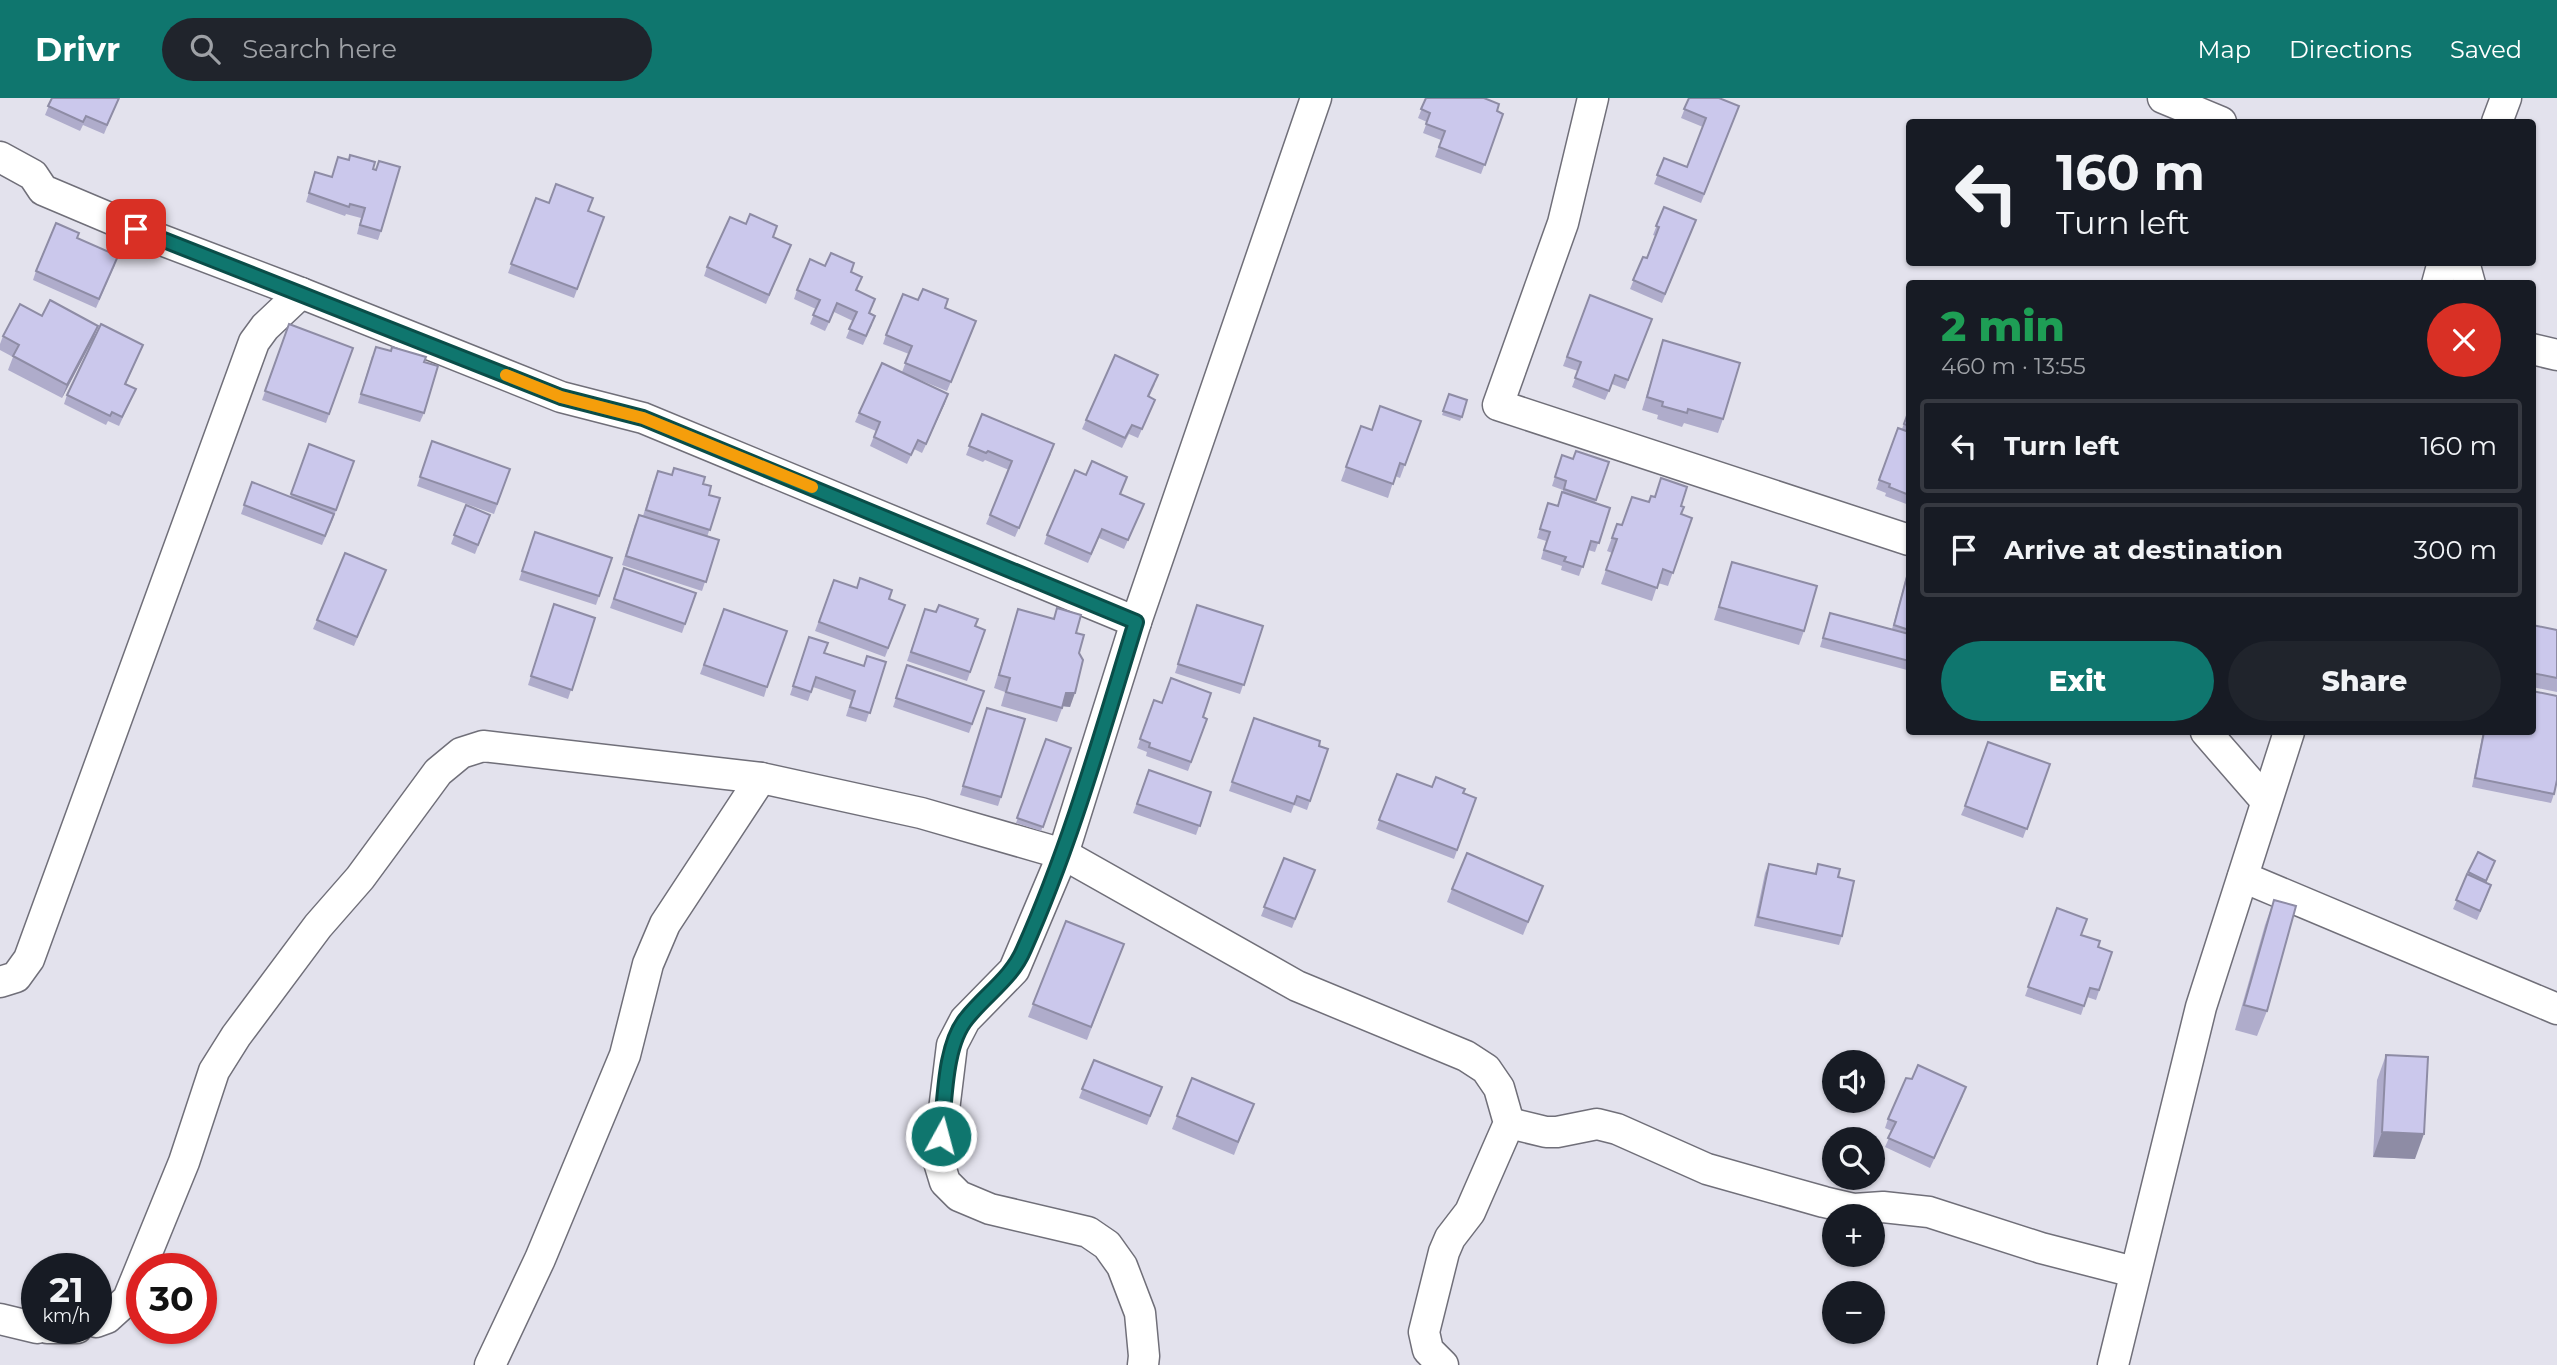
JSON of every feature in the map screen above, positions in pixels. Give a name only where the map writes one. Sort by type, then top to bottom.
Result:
[{"type":"street","points":[[1143,1365],[1140,1313],[1122,1266],[1107,1245],[1088,1232],[990,1209],[959,1196],[945,1182],[938,1159],[952,1045],[965,1020],[1014,970],[1063,854],[1136,622],[1316,98]]},
{"type":"street","points":[[1593,98],[1563,223],[1498,405],[1906,539]]},
{"type":"street","points":[[2164,98],[2214,119]]},
{"type":"street","points":[[2498,119],[2506,98]]},
{"type":"street","points":[[0,157],[33,175],[43,190],[159,239],[561,397],[643,418],[1136,622]]},
{"type":"street","points":[[0,982],[16,977],[29,959],[254,342],[265,327],[301,293]]},
{"type":"street","points":[[2536,350],[2557,355]]},
{"type":"street","points":[[2209,735],[2266,801]]},
{"type":"street","points":[[2113,1365],[2201,1007],[2288,735]]},
{"type":"street","points":[[112,1313],[128,1299],[184,1162],[214,1071],[236,1036],[318,926],[360,878],[438,772],[461,753],[484,746],[761,778],[921,813],[1063,854],[1297,986],[1466,1056],[1486,1069],[1499,1088],[1509,1123],[1470,1212],[1450,1238],[1444,1252],[1424,1332],[1428,1350],[1443,1365]]},
{"type":"street","points":[[490,1365],[540,1259],[625,1055],[648,964],[665,924],[761,778]]},
{"type":"street","points":[[2243,877],[2557,1009]]},
{"type":"street","points":[[1509,1123],[1546,1132],[1597,1124],[1607,1126],[1707,1169],[1824,1202],[1854,1209],[1883,1207],[1929,1212],[2041,1248],[2134,1272]]},
{"type":"street","points":[[0,1319],[21,1324]]},
{"type":"building","points":[[52,98],[119,98],[107,125],[86,116],[83,122],[48,106]]},
{"type":"building","points":[[1426,98],[1484,98],[1499,104],[1497,111],[1503,114],[1485,165],[1439,147],[1445,131],[1426,124],[1430,113],[1421,109]]},
{"type":"building","points":[[1689,98],[1719,98],[1739,106],[1704,194],[1657,175],[1664,158],[1687,167],[1706,118],[1684,109]]},
{"type":"building","points":[[350,155],[375,162],[373,169],[376,170],[379,161],[400,167],[381,231],[360,225],[365,208],[350,204],[349,207],[309,193],[315,172],[332,177],[338,157],[349,160]]},
{"type":"building","points":[[556,184],[593,198],[588,211],[604,217],[577,289],[511,264],[536,198],[549,203]]},
{"type":"building","points":[[1664,207],[1696,220],[1665,294],[1633,280],[1643,257],[1647,258]]},
{"type":"building","points":[[750,214],[777,226],[773,237],[791,245],[769,295],[707,267],[730,217],[746,224]]},
{"type":"building","points":[[56,223],[79,233],[77,238],[118,256],[99,299],[36,271]]},
{"type":"building","points":[[831,253],[854,263],[851,272],[862,277],[856,290],[875,299],[869,313],[875,316],[866,336],[849,329],[857,312],[837,303],[829,322],[813,315],[820,300],[797,290],[810,259],[825,266]]},
{"type":"building","points":[[923,289],[948,299],[945,308],[976,321],[951,382],[905,363],[912,346],[886,335],[903,294],[918,300]]},
{"type":"building","points":[[1590,295],[1652,319],[1628,380],[1615,375],[1609,391],[1575,378],[1581,362],[1567,357]]},
{"type":"building","points":[[50,300],[98,326],[67,385],[13,356],[19,345],[3,336],[20,304],[42,316]]},
{"type":"building","points":[[101,324],[143,345],[125,384],[136,389],[122,417],[112,412],[110,416],[67,395]]},
{"type":"building","points":[[289,324],[353,348],[329,414],[265,391]]},
{"type":"building","points":[[1663,340],[1740,363],[1723,419],[1688,409],[1687,413],[1662,406],[1663,402],[1647,397]]},
{"type":"building","points":[[376,347],[391,351],[392,347],[426,357],[424,362],[438,366],[424,413],[361,394]]},
{"type":"building","points":[[1115,355],[1158,375],[1148,396],[1155,400],[1142,429],[1132,425],[1125,438],[1086,420]]},
{"type":"building","points":[[882,363],[948,394],[926,444],[918,440],[911,455],[874,437],[880,422],[859,413]]},
{"type":"building","points":[[1449,394],[1467,400],[1462,417],[1443,411]]},
{"type":"building","points":[[1380,406],[1421,421],[1405,465],[1400,463],[1393,484],[1346,467],[1361,426],[1372,430]]},
{"type":"building","points":[[982,414],[1054,444],[1019,528],[990,515],[1012,461],[969,446]]},
{"type":"building","points":[[1898,428],[1906,431],[1906,494],[1879,480]]},
{"type":"building","points":[[432,441],[510,469],[497,504],[420,477]]},
{"type":"building","points":[[309,444],[354,461],[336,510],[291,494]]},
{"type":"building","points":[[1576,451],[1609,462],[1596,500],[1564,489],[1566,481],[1555,477],[1562,455],[1573,459]]},
{"type":"building","points":[[1092,461],[1127,477],[1120,494],[1144,504],[1128,540],[1102,529],[1091,554],[1047,535],[1075,470],[1086,475]]},
{"type":"building","points":[[674,468],[705,477],[703,484],[711,486],[709,495],[720,498],[710,530],[646,510],[658,471],[672,475]]},
{"type":"building","points":[[1661,478],[1687,487],[1681,514],[1692,518],[1673,573],[1663,569],[1657,588],[1606,570],[1617,539],[1612,538],[1617,524],[1622,525],[1632,497],[1649,502],[1651,496],[1655,497]]},
{"type":"building","points":[[252,482],[334,514],[325,536],[244,505]]},
{"type":"building","points":[[1562,492],[1610,508],[1599,543],[1591,541],[1583,567],[1564,561],[1566,557],[1544,550],[1550,532],[1540,529],[1548,503],[1558,506]]},
{"type":"building","points":[[466,505],[490,515],[478,545],[454,535]]},
{"type":"building","points":[[639,515],[719,540],[706,582],[626,556]]},
{"type":"building","points":[[535,532],[612,558],[599,596],[522,571]]},
{"type":"building","points":[[345,553],[386,570],[357,637],[317,620]]},
{"type":"building","points":[[1732,562],[1817,586],[1804,631],[1719,607]]},
{"type":"building","points":[[624,568],[696,593],[685,624],[614,599]]},
{"type":"building","points":[[860,578],[892,590],[889,599],[905,605],[888,648],[819,622],[834,580],[857,588]]},
{"type":"building","points":[[1906,580],[1906,629],[1894,625]]},
{"type":"building","points":[[554,604],[595,618],[572,690],[531,676]]},
{"type":"building","points":[[939,605],[978,619],[975,626],[985,630],[970,672],[911,652],[925,609],[936,612]]},
{"type":"building","points":[[1197,605],[1263,626],[1244,685],[1178,664]]},
{"type":"building","points":[[1057,608],[1081,615],[1076,633],[1084,635],[1079,653],[1083,660],[1075,693],[1066,693],[1062,708],[1006,692],[1010,678],[999,675],[1018,609],[1054,619]]},
{"type":"building","points":[[724,609],[787,631],[767,687],[704,665]]},
{"type":"building","points":[[1830,613],[1906,633],[1906,660],[1823,638]]},
{"type":"building","points":[[2536,626],[2557,630],[2557,678],[2536,674]]},
{"type":"building","points":[[809,637],[828,643],[824,653],[864,666],[867,656],[886,662],[870,713],[850,707],[855,691],[816,677],[811,692],[793,686]]},
{"type":"building","points":[[907,665],[984,691],[972,724],[896,698]]},
{"type":"building","points":[[1171,678],[1211,693],[1203,717],[1207,719],[1191,762],[1149,747],[1150,743],[1140,739],[1154,700],[1162,703]]},
{"type":"building","points":[[2536,692],[2557,696],[2557,780],[2554,794],[2475,778],[2483,735],[2536,735]]},
{"type":"building","points":[[987,708],[1025,719],[1001,797],[963,786]]},
{"type":"building","points":[[1254,718],[1320,741],[1319,746],[1328,749],[1310,801],[1297,796],[1294,804],[1232,782]]},
{"type":"building","points":[[1046,739],[1071,748],[1043,827],[1017,818]]},
{"type":"building","points":[[1988,742],[2050,764],[2027,829],[1965,806]]},
{"type":"building","points":[[1149,770],[1211,792],[1200,826],[1137,804]]},
{"type":"building","points":[[1397,774],[1432,787],[1436,777],[1465,789],[1463,793],[1476,798],[1457,850],[1379,820]]},
{"type":"building","points":[[2478,852],[2495,861],[2486,881],[2468,872]]},
{"type":"building","points":[[1467,853],[1543,886],[1528,922],[1452,889]]},
{"type":"building","points":[[1284,858],[1315,870],[1295,919],[1264,907]]},
{"type":"building","points":[[1769,864],[1816,874],[1818,864],[1840,869],[1838,877],[1854,881],[1842,936],[1758,917]]},
{"type":"building","points":[[2467,874],[2491,885],[2480,911],[2456,900]]},
{"type":"building","points":[[2274,900],[2296,906],[2267,1011],[2244,1005]]},
{"type":"building","points":[[2057,908],[2087,919],[2081,935],[2100,941],[2098,947],[2112,952],[2099,990],[2090,988],[2084,1006],[2028,987]]},
{"type":"building","points":[[1066,921],[1124,944],[1091,1027],[1033,1004]]},
{"type":"building","points":[[2386,1055],[2428,1057],[2424,1134],[2382,1132]]},
{"type":"building","points":[[1094,1060],[1162,1087],[1150,1116],[1082,1089]]},
{"type":"building","points":[[1918,1065],[1966,1087],[1934,1158],[1888,1138],[1896,1122],[1888,1119],[1906,1078],[1912,1079]]},
{"type":"building","points":[[1192,1078],[1254,1104],[1238,1142],[1177,1116]]},
{"type":"slow traffic","points":[[506,375],[561,397],[643,418],[812,487]]},
{"type":"route","points":[[136,229],[561,397],[643,418],[1136,622],[1063,854],[1024,951],[1014,970],[965,1020],[952,1045],[941,1136]]}]
